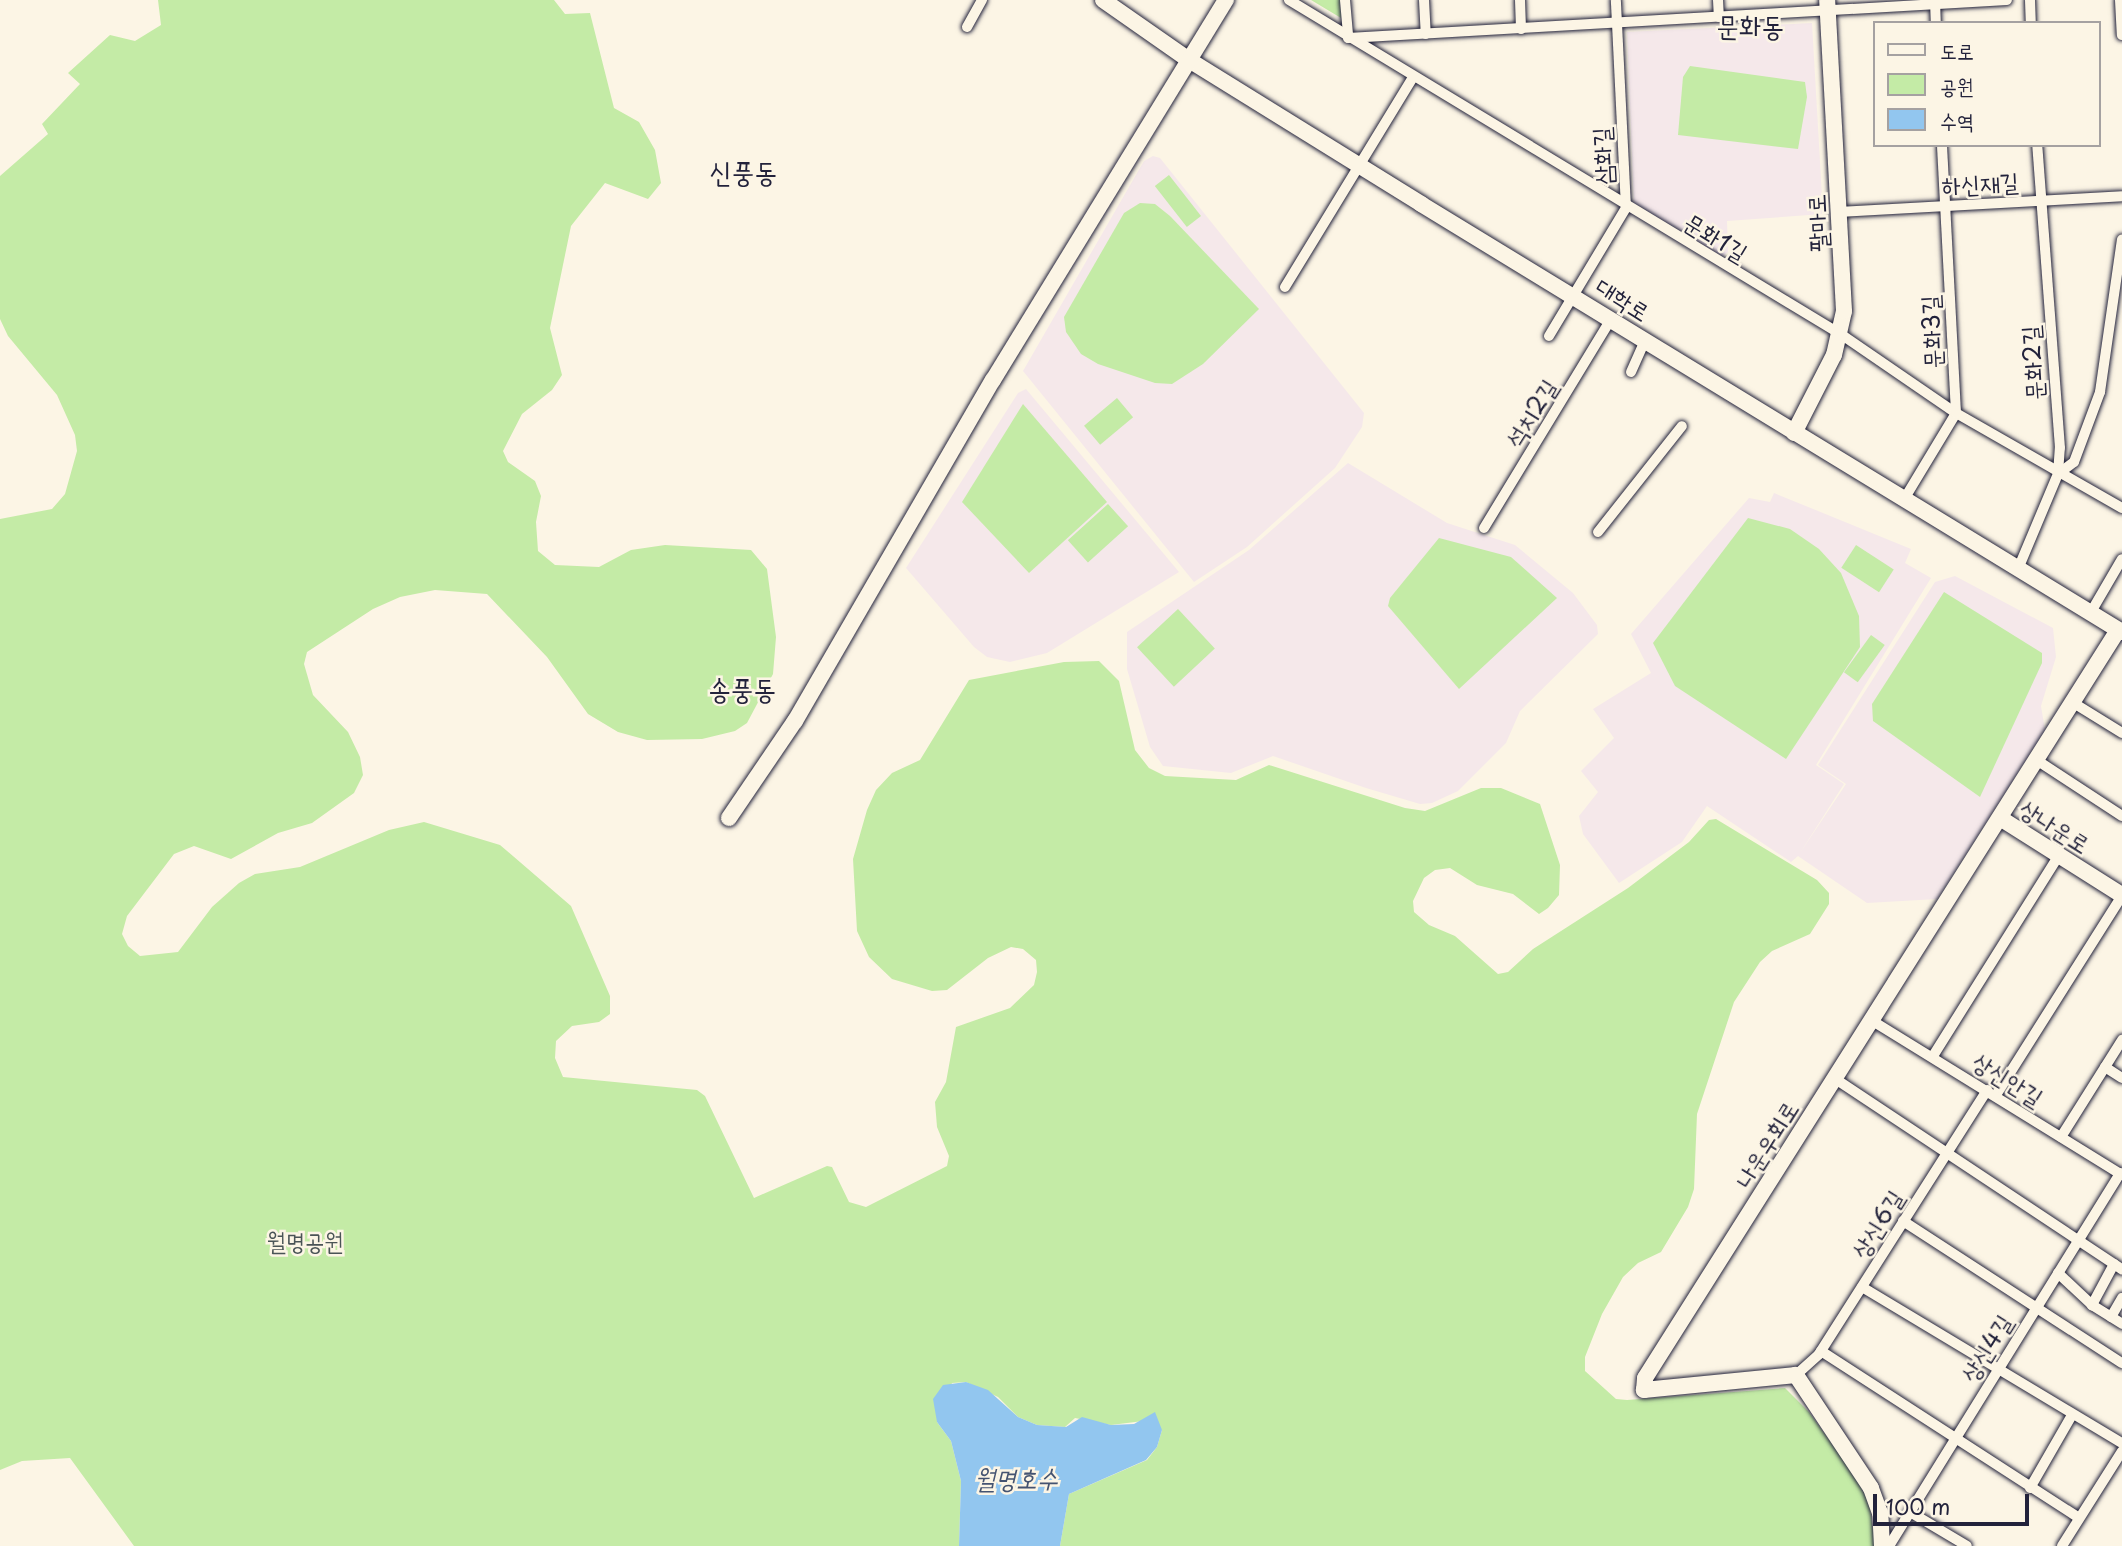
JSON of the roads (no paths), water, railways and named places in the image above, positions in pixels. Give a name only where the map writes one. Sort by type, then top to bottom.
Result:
[{"type":"street","points":[[967,27],[982,0]]},
{"type":"street","name":"대학로","points":[[1103,0],[1189,60],[1903,501],[2120,631]]},
{"type":"street","points":[[729,818],[795,721],[839,638],[1226,0]]},
{"type":"street","name":"문화1길","points":[[1289,0],[1626,208],[1842,335],[1956,413],[2058,474],[2122,508]]},
{"type":"street","points":[[1345,0],[1348,38],[1617,25],[1827,6],[2007,0]]},
{"type":"street","points":[[1424,0],[1426,34]]},
{"type":"street","points":[[1520,0],[1521,29]]},
{"type":"street","name":"삼화길","points":[[1549,336],[1626,208],[1616,0]]},
{"type":"street","points":[[1718,0],[1719,17]]},
{"type":"street","points":[[2030,0],[2031,21]]},
{"type":"street","points":[[2120,0],[2122,35]]},
{"type":"street","points":[[1935,2],[1936,21]]},
{"type":"street","name":"팔마로","points":[[1794,433],[1842,335],[1839,212],[1827,6]]},
{"type":"street","points":[[1285,287],[1414,76]]},
{"type":"street","name":"문화3길","points":[[1942,147],[1956,413]]},
{"type":"street","name":"문화2길","points":[[2018,569],[2058,474],[2037,147]]},
{"type":"street","name":"하신재길","points":[[1839,212],[2122,196]]},
{"type":"street","points":[[2058,474],[2074,462],[2100,392],[2122,240]]},
{"type":"street","name":"석치2길","points":[[1484,528],[1611,319]]},
{"type":"street","points":[[1631,372],[1645,340]]},
{"type":"street","points":[[1903,501],[1956,413]]},
{"type":"street","points":[[1598,532],[1682,426]]},
{"type":"street","points":[[2091,612],[2122,559]]},
{"type":"street","name":"나운우회로","points":[[1796,1374],[1644,1390],[1645,1378],[2035,759],[2120,631]]},
{"type":"street","points":[[2072,702],[2122,733]]},
{"type":"street","points":[[2035,759],[2122,816]]},
{"type":"street","name":"상나운로","points":[[2000,818],[2122,895]]},
{"type":"street","points":[[1933,1056],[2059,855]]},
{"type":"street","name":"상신6길","points":[[1796,1374],[1821,1351],[1945,1156],[1991,1093],[2122,895]]},
{"type":"street","name":"상신안길","points":[[1871,1020],[2121,1174]]},
{"type":"street","points":[[2062,1137],[2122,1040]]},
{"type":"street","points":[[2105,1067],[2122,1078]]},
{"type":"street","points":[[1834,1078],[1945,1156],[2119,1265],[2092,1304]]},
{"type":"street","name":"상신4길","points":[[1889,1546],[2121,1174]]},
{"type":"street","points":[[1903,1221],[2038,1305],[2122,1363]]},
{"type":"street","points":[[2058,1273],[2092,1304],[2122,1324]]},
{"type":"street","points":[[1862,1287],[1997,1371],[2122,1443]]},
{"type":"street","points":[[2111,1317],[2122,1298]]},
{"type":"street","points":[[1821,1351],[2080,1518]]},
{"type":"street","points":[[1796,1374],[1871,1488],[1880,1513],[1882,1546]]},
{"type":"street","points":[[2030,1488],[2072,1415]]},
{"type":"street","points":[[2062,1546],[2122,1451]]},
{"type":"street","points":[[1910,1512],[1967,1546]]},
{"type":"water","name":"월명호수","points":[[966,1382],[988,1390],[1018,1417],[1037,1425],[1066,1427],[1082,1417],[1111,1425],[1134,1424],[1155,1412],[1162,1430],[1157,1447],[1146,1460],[1069,1494],[1060,1546],[959,1546],[961,1481],[951,1441],[937,1422],[933,1399],[943,1385]]},
{"type":"district","name":"문화동","points":[[1750,25]]},
{"type":"district","name":"신풍동","points":[[743,171]]},
{"type":"district","name":"송풍동","points":[[742,688]]},
{"type":"park label","name":"월명공원","points":[[305,1241]]}]
